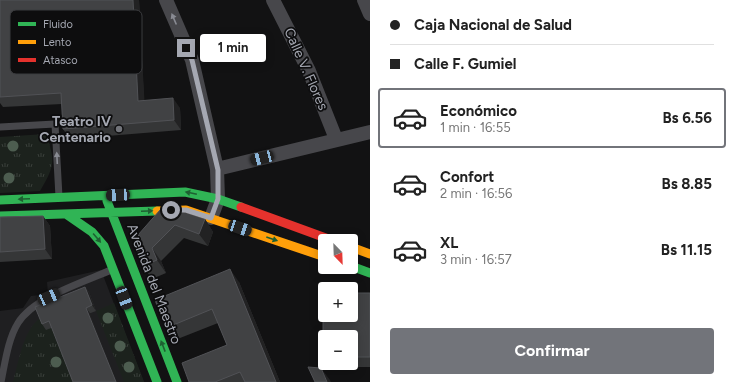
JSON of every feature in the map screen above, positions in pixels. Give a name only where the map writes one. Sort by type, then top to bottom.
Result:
[{"type":"main road","points":[[0,200],[185,192],[218,199],[318,235]]},
{"type":"main road","name":"Avenida del Maestro","points":[[104,196],[177,382]]},
{"type":"main road","points":[[0,216],[186,210],[318,255]]},
{"type":"main road","points":[[66,214],[92,232],[104,246],[157,382]]},
{"type":"main road","points":[[358,250],[370,254]]},
{"type":"main road","points":[[358,269],[370,273]]},
{"type":"street","points":[[166,0],[192,60],[218,170],[218,199],[211,218]]},
{"type":"street","name":"Calle V. Flores","points":[[273,0],[309,72],[336,139]]},
{"type":"street","points":[[364,0],[370,14]]},
{"type":"street","points":[[218,170],[336,139],[370,132]]},
{"type":"lane","points":[[0,127],[55,124],[59,197]]},
{"type":"lane","points":[[0,382],[9,346],[18,323],[36,303],[113,269]]},
{"type":"shaded area","points":[[101,270],[144,382],[0,382],[0,311],[23,308],[31,296],[48,294],[47,282]]},
{"type":"green space","points":[[46,134],[51,151],[52,164],[51,170],[40,191],[0,193],[0,137]]},
{"type":"green space","points":[[114,303],[144,382],[124,382],[96,311]]},
{"type":"green space","points":[[41,317],[53,327],[75,382],[13,382],[22,346],[30,330]]},
{"type":"building","points":[[0,0],[133,0],[133,10],[10,10],[10,74],[137,74],[138,101],[173,98],[174,120],[63,129],[61,93],[0,97]]},
{"type":"building","points":[[168,209],[175,209],[205,219],[199,234],[175,225],[152,248],[157,260],[143,266],[135,244],[141,237],[138,235],[160,210],[164,214]]},
{"type":"building","points":[[43,216],[45,249],[0,252],[0,217]]},
{"type":"building","points":[[230,269],[276,382],[245,382],[240,372],[215,382],[189,382],[182,363],[227,345],[212,309],[166,328],[155,300]]},
{"type":"building","points":[[85,287],[92,305],[86,308],[116,382],[73,382],[49,321],[42,324],[35,307]]},
{"type":"building","points":[[358,293],[370,293],[370,357],[358,357],[358,330],[323,330],[323,322],[358,322]]},
{"type":"building","points":[[308,367],[318,368],[318,370],[322,370],[327,382],[315,382]]},
{"type":"traffic: fast","points":[[0,200],[185,192],[218,199],[241,207]]},
{"type":"traffic: fast","points":[[107,201],[177,382]]},
{"type":"traffic: fast","points":[[0,216],[157,211]]},
{"type":"traffic: fast","points":[[66,214],[92,232],[104,246],[157,382]]},
{"type":"traffic: fast","points":[[358,269],[370,273]]},
{"type":"traffic: slow","points":[[157,211],[186,210],[318,255]]},
{"type":"traffic: slow","points":[[358,250],[370,254]]},
{"type":"traffic: jam","points":[[241,207],[318,235]]},
{"type":"place","name":"Teatro IV Centenario","points":[[119,129]]},
{"type":"route","points":[[171,210],[186,210],[211,218],[218,199],[218,170],[192,60],[186,48]]}]
